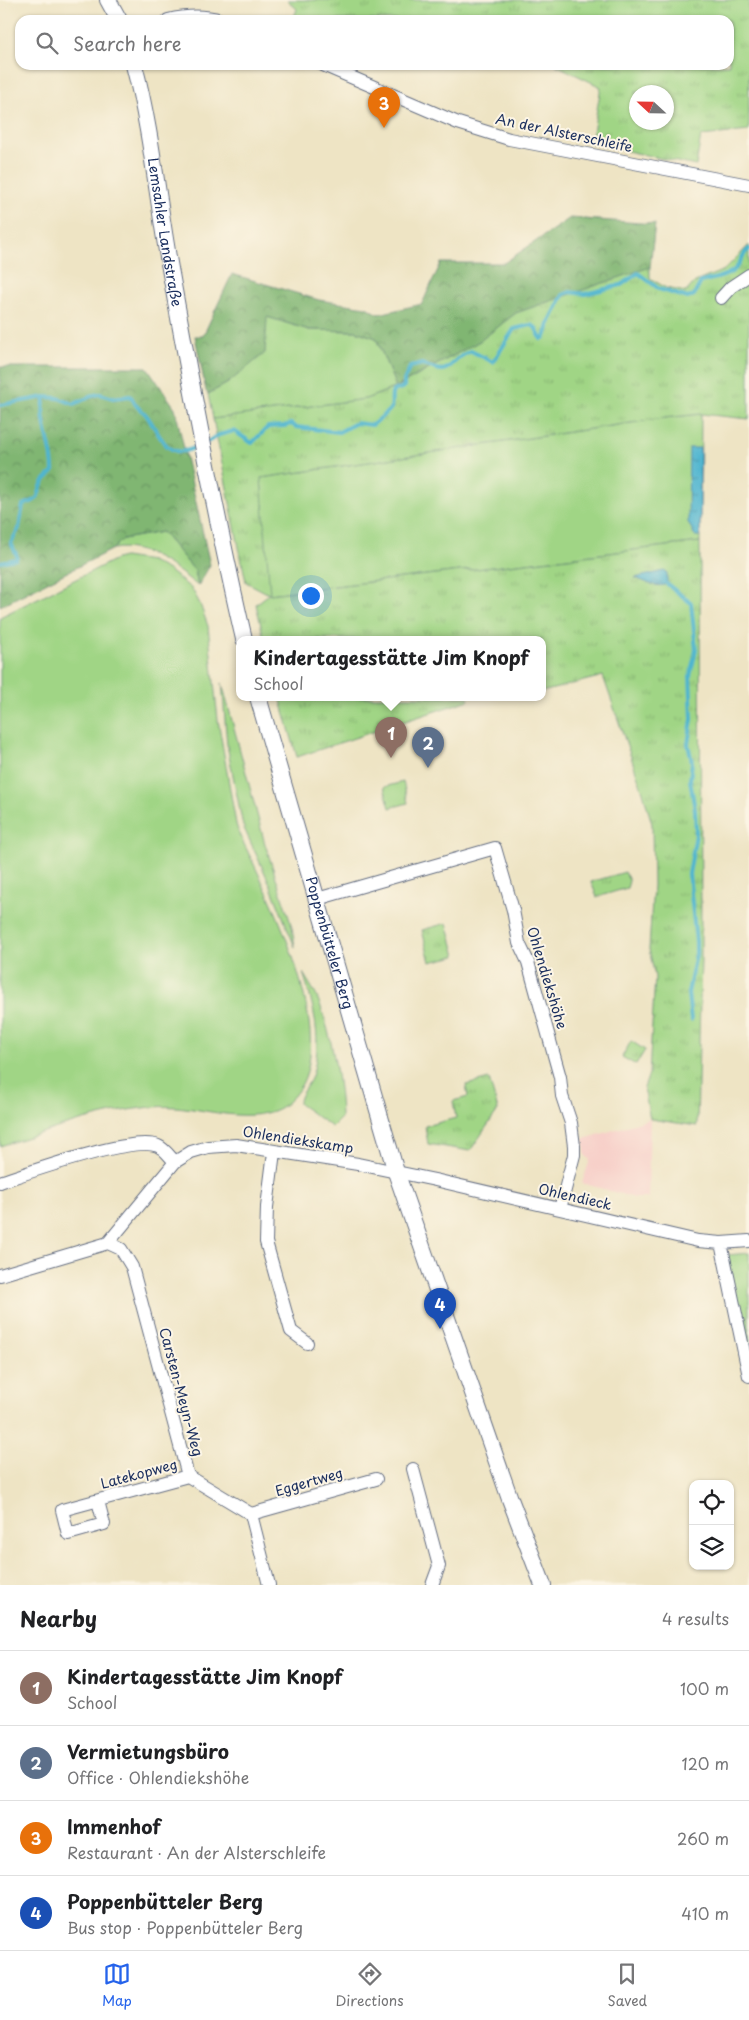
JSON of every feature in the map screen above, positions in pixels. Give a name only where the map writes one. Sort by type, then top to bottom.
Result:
[{"type":"main road","points":[[108,0],[116,15]]},
{"type":"main road","name":"Lemsahler Landstraße","points":[[135,70],[171,274],[228,568],[243,636]]},
{"type":"main road","name":"Poppenbütteler Berg","points":[[259,701],[396,1172],[510,1499],[543,1585]]},
{"type":"street","name":"An der Alsterschleife","points":[[335,70],[451,120],[509,139],[749,185]]},
{"type":"street","points":[[721,298],[731,287],[749,275]]},
{"type":"street","name":"Ohlendiekshöhe","points":[[318,899],[495,848],[513,910],[515,929],[528,962],[560,1077],[562,1096],[574,1140],[574,1155],[560,1209]]},
{"type":"street","points":[[0,1182],[116,1147],[144,1144],[158,1146],[176,1162]]},
{"type":"street","name":"Ohlendiekskamp","points":[[108,1243],[176,1162],[191,1152],[224,1145],[236,1145],[396,1172]]},
{"type":"street","points":[[274,1152],[267,1207],[266,1242],[291,1331],[307,1343]]},
{"type":"street","name":"Ohlendieck","points":[[396,1172],[698,1241],[721,1243],[749,1241]]},
{"type":"street","points":[[0,1275],[108,1243]]},
{"type":"street","name":"Carsten-Meyn-Weg","points":[[108,1243],[121,1249],[132,1266],[188,1476],[250,1514]]},
{"type":"street","points":[[721,1243],[749,1376]]},
{"type":"street","points":[[413,1469],[439,1566],[432,1585]]},
{"type":"street","name":"Latekopweg","points":[[98,1501],[188,1476]]},
{"type":"street","name":"Eggertweg","points":[[250,1514],[376,1479]]},
{"type":"street","points":[[250,1514],[269,1585]]},
{"type":"shaded area","points":[[650,1119],[648,1198],[635,1198],[582,1183],[590,1160],[585,1155],[584,1139]]},
{"type":"green space","points":[[287,0],[749,0],[749,131],[701,136],[696,166],[591,143],[601,87],[566,70],[734,70],[734,15],[295,15],[297,9]]},
{"type":"green space","points":[[570,218],[655,224],[650,267],[516,313],[480,341],[396,387],[376,338],[356,331],[309,330],[267,317],[265,353],[228,383],[208,394],[206,391],[195,336],[203,336],[232,274],[319,300],[366,307],[379,314],[422,304],[441,263],[504,263]]},
{"type":"green space","points":[[749,245],[749,419],[701,414],[664,418],[261,478],[270,594],[700,542],[701,959],[697,1126],[650,1119],[644,1088],[649,1074],[655,977],[649,949],[653,885],[652,824],[643,792],[603,676],[546,691],[546,636],[263,636],[256,604],[269,594],[246,582],[213,419],[366,399],[397,387],[480,341],[516,313],[650,267],[650,278],[666,288],[686,292],[695,282],[724,270]]},
{"type":"green space","points":[[267,317],[309,330],[356,331],[376,338],[396,387],[366,399],[213,419],[208,394],[228,383]]},
{"type":"green space","points":[[0,367],[147,367],[175,408],[210,565],[198,586],[195,571],[162,532],[123,539],[113,549],[0,606]]},
{"type":"green space","points":[[701,414],[700,542],[269,594],[261,478]]},
{"type":"green space","points":[[162,532],[195,571],[198,586],[169,565],[147,553],[125,548],[113,549],[123,539]]},
{"type":"green space","points":[[124,557],[151,561],[168,570],[192,589],[200,604],[208,626],[218,720],[236,824],[281,924],[294,961],[305,998],[310,1033],[309,1064],[296,1093],[284,1105],[273,1111],[244,1115],[168,1107],[133,1109],[75,1122],[0,1146],[0,617],[116,559]]},
{"type":"green space","points":[[222,683],[265,844],[292,927],[295,947],[269,882],[243,826],[227,745]]},
{"type":"green space","points":[[281,701],[466,701],[297,757]]},
{"type":"green space","points":[[403,782],[408,803],[390,808],[384,787]]},
{"type":"green space","points":[[625,872],[629,881],[627,888],[597,897],[591,882]]},
{"type":"green space","points":[[447,923],[456,956],[430,962],[422,930]]},
{"type":"green space","points":[[303,973],[320,1004],[335,1060],[341,1118],[332,1127],[299,1104],[300,1097],[312,1076],[317,1051],[314,1011]]},
{"type":"green space","points":[[631,1041],[645,1050],[636,1065],[622,1057]]},
{"type":"green space","points":[[489,1079],[498,1110],[470,1151],[428,1144],[425,1126],[456,1118],[453,1101],[468,1097],[466,1085]]},
{"type":"green space","points":[[749,1253],[749,1357],[727,1255]]},
{"type":"water","points":[[689,448],[700,448],[700,536],[695,536],[688,522]]},
{"type":"water","points":[[664,571],[667,573],[667,584],[659,586],[635,578]]},
{"type":"waterway","points":[[207,442],[219,435],[234,431],[252,443],[268,427],[291,424],[296,427],[339,432],[356,423],[372,425],[391,408],[393,391],[404,387],[404,380],[410,367],[422,364],[440,370],[445,369],[471,351],[493,362],[514,329],[531,325],[535,327],[541,339],[545,337],[550,321],[563,295],[570,292],[585,294],[621,285],[638,273],[659,289],[688,298],[694,295],[701,282],[732,272],[749,249]]},
{"type":"waterway","points":[[0,405],[45,397],[58,398],[74,404],[100,394],[113,398],[130,396],[137,407],[146,414],[166,445],[172,450],[188,450],[198,446]]},
{"type":"waterway","points":[[0,562],[16,559],[17,556],[11,543],[19,528],[23,505],[37,498],[44,481],[53,472],[53,462],[43,416],[45,397]]},
{"type":"waterway","points":[[667,584],[691,603],[696,650],[690,676],[692,719],[688,744],[692,762],[690,780],[695,810],[696,834],[689,874],[696,942],[696,954],[688,993],[691,1020]]},
{"type":"place","name":"Immenhof","points":[[384,128]]},
{"type":"place","name":"Kindertagesstätte Jim Knopf","points":[[391,758]]},
{"type":"place","name":"Vermietungsbüro","points":[[428,768]]},
{"type":"place","name":"Poppenbütteler Berg","points":[[440,1329]]}]
